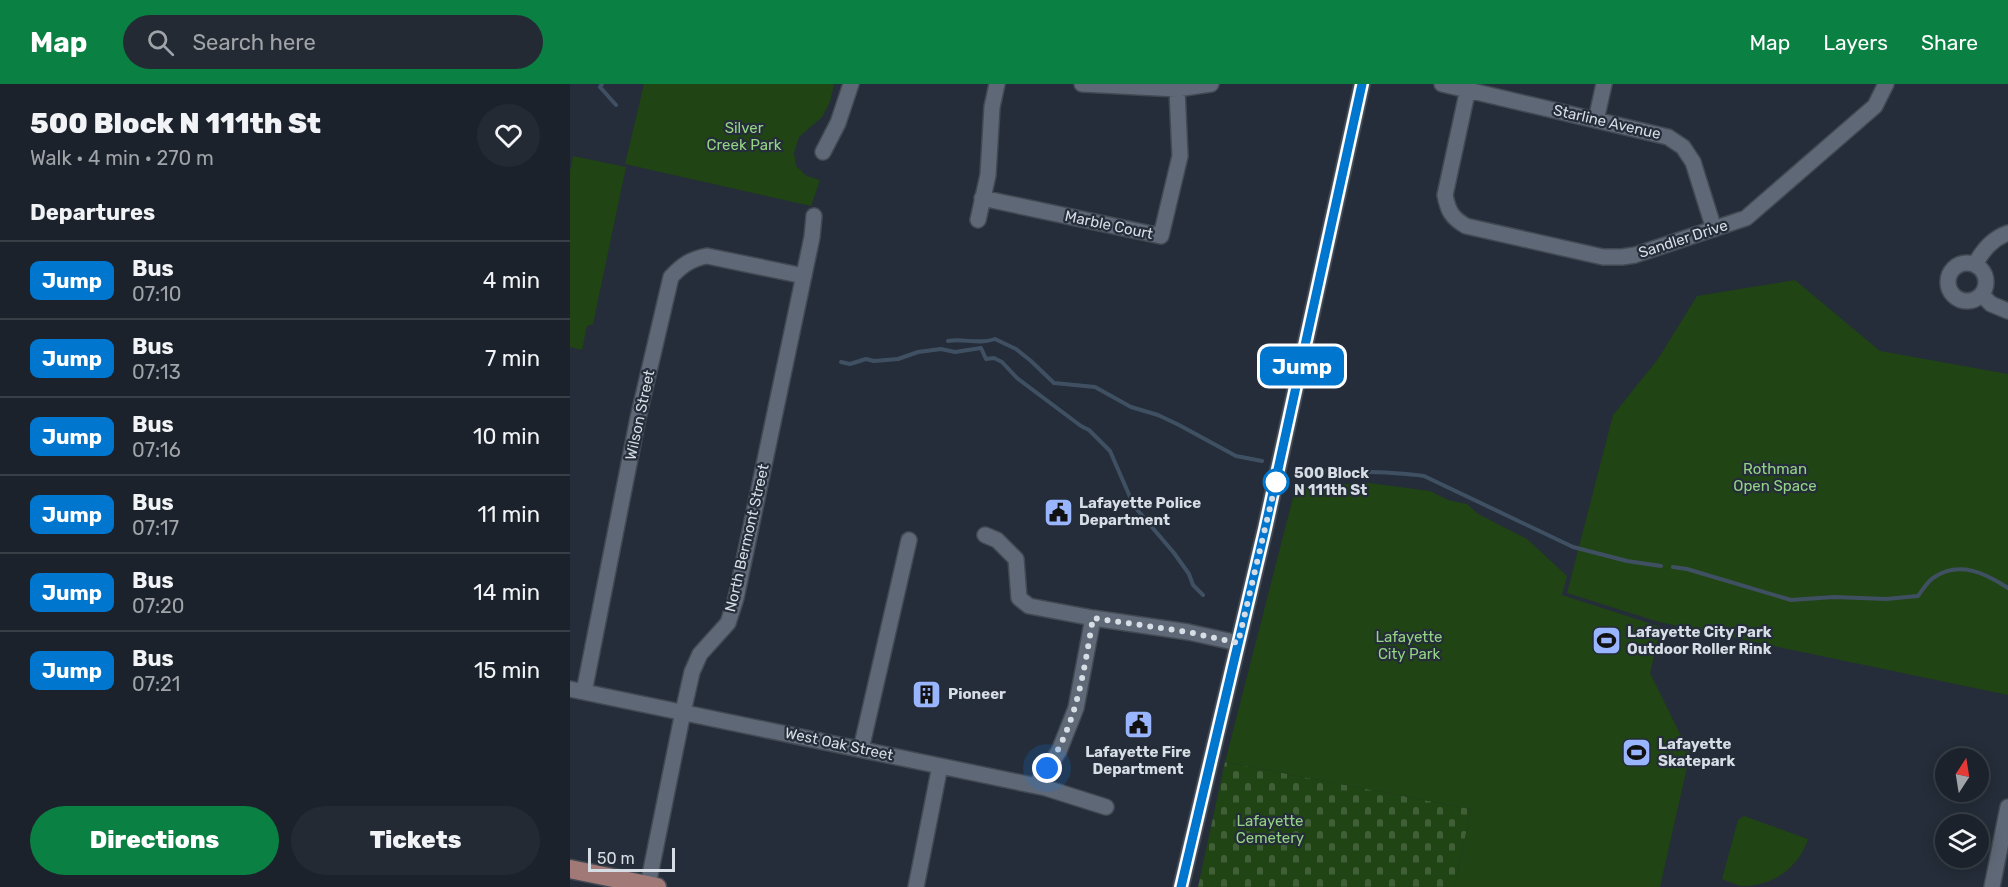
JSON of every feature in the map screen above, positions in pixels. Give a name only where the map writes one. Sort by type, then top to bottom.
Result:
[{"type":"main road","points":[[570,869],[653,886]]},
{"type":"street","points":[[823,152],[838,123],[851,84]]},
{"type":"street","points":[[978,220],[988,175],[997,84]]},
{"type":"street","points":[[1082,84],[1177,89],[1211,84]]},
{"type":"street","points":[[1181,887],[1283,449],[1362,84]]},
{"type":"street","name":"Starline Avenue","points":[[1442,84],[1468,87],[1596,120],[1656,132],[1668,137],[1683,147],[1693,162],[1714,230]]},
{"type":"street","points":[[1596,120],[1604,84]]},
{"type":"street","name":"Sandler Drive","points":[[1468,87],[1445,195],[1447,208],[1454,219],[1466,226],[1603,257],[1622,257],[1645,252],[1746,218],[1875,106],[1886,84]]},
{"type":"street","name":"Marble Court","points":[[982,198],[1161,236],[1180,156],[1177,89]]},
{"type":"street","name":"North Bermont Street","points":[[653,886],[682,712],[692,672],[700,654],[728,622],[736,598],[804,276],[814,216]]},
{"type":"street","points":[[1975,264],[1986,246],[1997,237],[2008,233]]},
{"type":"street","name":"Wilson Street","points":[[577,691],[671,277],[683,265],[695,258],[707,256],[804,276]]},
{"type":"street","points":[[1966,262],[1975,264],[1983,269],[1987,278],[1986,287],[1982,295],[1974,300],[1964,301],[1950,290],[1948,281],[1950,272],[1957,265],[1966,262]]},
{"type":"street","points":[[1982,295],[1991,304],[2008,311]]},
{"type":"street","points":[[985,535],[997,540],[1016,560],[1019,598],[1029,606],[1188,632],[1238,643]]},
{"type":"street","points":[[861,749],[909,540]]},
{"type":"street","points":[[1036,786],[1059,752],[1076,708],[1093,618]]},
{"type":"street","name":"West Oak Street","points":[[577,691],[1036,786],[1106,807]]},
{"type":"street","points":[[916,887],[940,766]]},
{"type":"street","points":[[1992,887],[2008,807]]},
{"type":"green space","name":"Silver Creek Park","points":[[644,84],[834,84],[830,102],[822,117],[799,137],[794,153],[796,166],[807,176],[820,180],[811,206],[625,164]]},
{"type":"green space","points":[[573,156],[626,167],[593,324],[587,326],[582,350],[570,347],[570,171]]},
{"type":"green space","name":"Rothman Open Space","points":[[1795,280],[1880,351],[2008,374],[2008,695],[1659,622],[1567,593],[1613,415],[1658,359],[1697,296]]},
{"type":"green space","name":"Lafayette City Park","points":[[1369,483],[1430,491],[1448,500],[1467,504],[1478,514],[1527,539],[1567,576],[1562,595],[1661,627],[1650,673],[1690,754],[1660,887],[1455,887],[1471,809],[1225,762],[1296,486]]},
{"type":"green space","name":"Lafayette Cemetery","points":[[1225,762],[1471,809],[1455,887],[1198,887]]},
{"type":"green space","points":[[1744,816],[1808,839],[1798,858],[1783,873],[1763,883],[1740,886],[1722,879],[1738,820]]},
{"type":"waterway","points":[[602,84],[600,87],[616,105]]},
{"type":"waterway","points":[[948,341],[995,339],[1016,349],[1054,383],[1095,387],[1131,407],[1158,415],[1179,425],[1236,456],[1262,461]]},
{"type":"waterway","points":[[841,362],[850,364],[866,359],[874,361],[898,359],[918,352],[941,349],[955,352],[981,348],[986,359],[994,358],[1002,362],[1017,378],[1089,430],[1110,451],[1134,506],[1174,553],[1189,574],[1193,585],[1203,595]]},
{"type":"waterway","points":[[1301,469],[1424,476],[1573,547],[1627,561],[1661,566]]},
{"type":"waterway","points":[[1673,567],[1687,569],[1791,600],[1834,597],[1886,599],[1918,596],[1933,578],[1952,570],[1962,569],[1981,573],[2008,588]]},
{"type":"bus line","name":"Jump","points":[[1181,887],[1265,529],[1362,84]]},
{"type":"place","name":"500 Block N 111th St","points":[[1276,482]]},
{"type":"place","name":"Lafayette Police Department","points":[[1058,512]]},
{"type":"place","name":"Lafayette City Park Outdoor Roller Rink","points":[[1606,641]]},
{"type":"place","name":"Pioneer","points":[[927,694]]},
{"type":"place","name":"Lafayette Fire Department","points":[[1138,725]]},
{"type":"place","name":"Lafayette Skatepark","points":[[1637,753]]},
{"type":"route","points":[[1047,768],[1059,752],[1076,708],[1093,618],[1188,632],[1238,643],[1276,482]]}]
